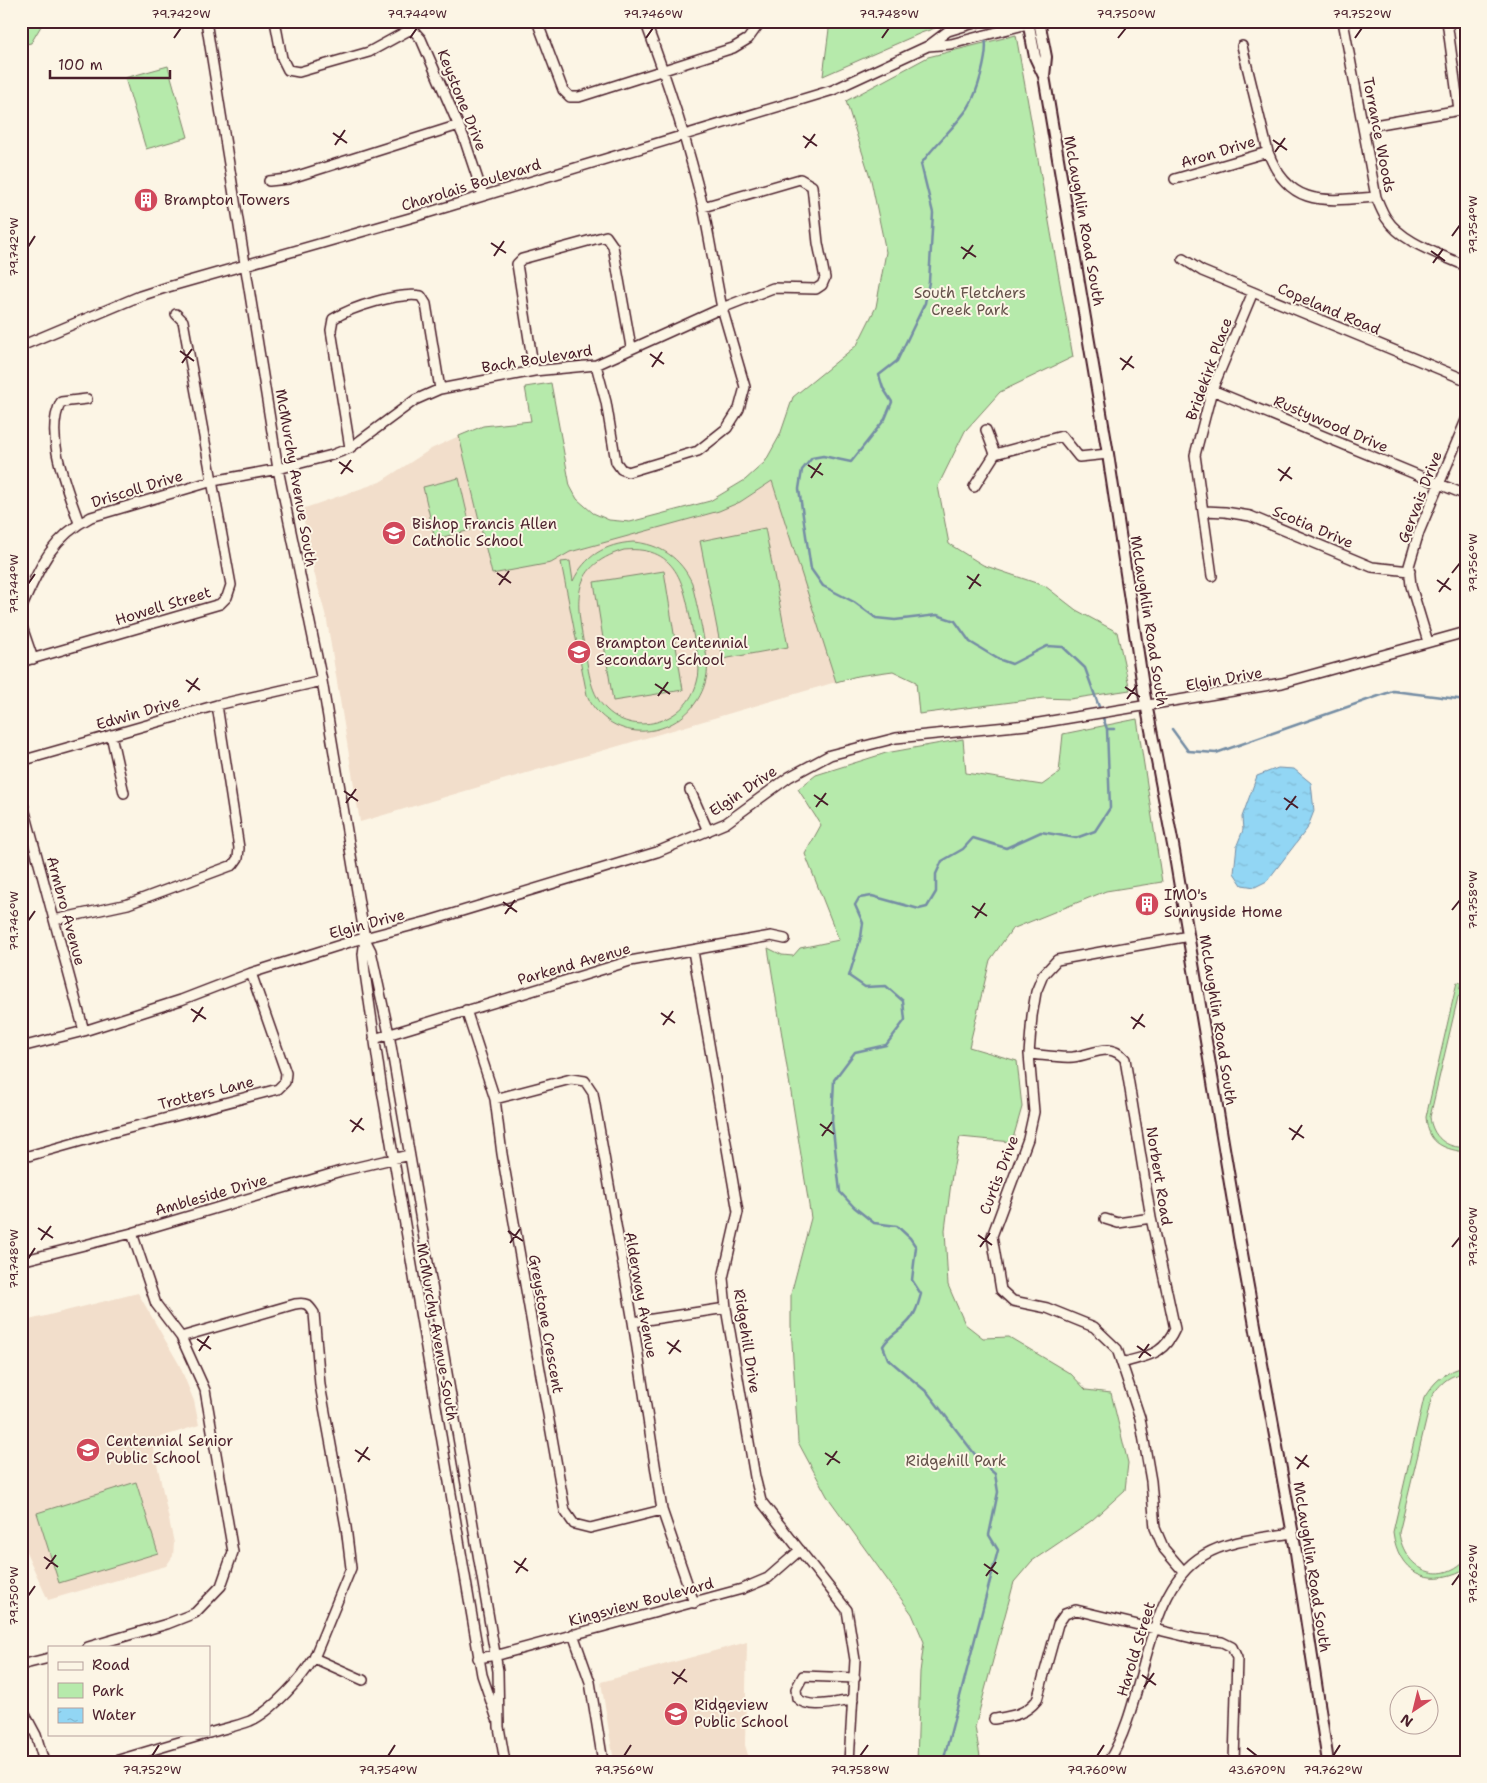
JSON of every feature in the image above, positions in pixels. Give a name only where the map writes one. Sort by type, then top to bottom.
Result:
[{"type":"main road","name":"McLaughlin Road South","points":[[1033,22],[1046,57],[1044,76],[1108,454],[1146,706],[1189,936],[1242,1255],[1292,1533],[1328,1762]]},
{"type":"street","name":"McMurchy Avenue South","points":[[206,21],[278,469],[322,681],[365,939],[363,954],[374,1039],[478,1658],[482,1678],[499,1727]]},
{"type":"street","points":[[275,21],[282,58],[288,70],[300,72],[369,52],[408,25]]},
{"type":"street","points":[[537,21],[563,90],[570,97],[579,97],[741,44],[761,21]]},
{"type":"street","points":[[596,365],[606,402],[616,462],[621,469],[628,472],[698,451],[727,428],[739,409],[745,387],[722,308],[703,207],[664,70],[645,21]]},
{"type":"street","name":"Charolais Boulevard","points":[[21,346],[140,296],[245,267],[833,90],[928,46],[948,31],[981,21]]},
{"type":"street","name":"Torrance Woods","points":[[1343,21],[1376,197],[1386,219],[1402,234],[1426,248],[1466,266]]},
{"type":"street","points":[[1363,127],[1463,109],[1447,21]]},
{"type":"street","name":"Charolais Boulevard","points":[[928,46],[951,44],[1001,29],[1033,22]]},
{"type":"street","name":"Keystone Drive","points":[[408,25],[421,39],[459,126],[483,195]]},
{"type":"street","points":[[1242,46],[1268,152],[1274,168],[1283,182],[1307,195],[1324,201],[1376,197]]},
{"type":"street","points":[[269,180],[288,179],[459,126]]},
{"type":"street","name":"Aron Drive","points":[[1175,179],[1268,152]]},
{"type":"street","name":"Bach Boulevard","points":[[278,469],[332,455],[350,448],[415,400],[440,389],[534,371],[596,365],[631,347],[772,288],[816,289],[822,285],[826,278],[818,243],[812,186],[807,182],[800,179],[703,207]]},
{"type":"street","points":[[534,371],[517,264],[522,258],[606,236],[613,246],[631,347]]},
{"type":"street","name":"Copeland Road","points":[[1183,259],[1202,271],[1466,380]]},
{"type":"street","name":"Bridekirk Place","points":[[1212,576],[1195,454],[1205,410],[1212,390],[1254,292]]},
{"type":"street","points":[[350,448],[331,330],[333,319],[343,312],[410,294],[421,296],[426,304],[440,389]]},
{"type":"street","name":"Howell Street","points":[[21,662],[220,604],[227,597],[231,585],[213,481],[183,322],[176,314]]},
{"type":"street","name":"Rustywood Drive","points":[[1212,390],[1466,495]]},
{"type":"street","points":[[79,523],[57,457],[55,424],[56,411],[61,402],[87,399]]},
{"type":"street","name":"Gervais Drive","points":[[1428,642],[1411,586],[1409,566],[1419,532],[1466,420]]},
{"type":"street","points":[[986,430],[995,454]]},
{"type":"street","points":[[974,487],[995,454],[1062,436],[1079,458],[1108,454]]},
{"type":"street","name":"Driscoll Drive","points":[[21,609],[44,556],[79,523],[91,517],[213,481],[278,469]]},
{"type":"street","name":"Scotia Drive","points":[[1204,512],[1225,512],[1250,516],[1372,567],[1410,571]]},
{"type":"street","points":[[21,624],[33,659]]},
{"type":"street","name":"Elgin Drive","points":[[21,1047],[84,1031],[182,1000],[251,973],[657,852],[726,823],[789,777],[830,755],[896,738],[1027,725],[1083,714],[1146,706],[1282,683],[1466,632]]},
{"type":"street","name":"Edwin Drive","points":[[21,761],[217,706],[322,681]]},
{"type":"street","points":[[54,920],[128,904],[233,865],[238,858],[239,848],[217,706]]},
{"type":"street","points":[[111,735],[124,793]]},
{"type":"street","points":[[690,790],[708,831]]},
{"type":"street","name":"Armbro Avenue","points":[[21,797],[84,1031]]},
{"type":"street","name":"Parkend Avenue","points":[[374,1039],[630,961],[771,936],[785,939]]},
{"type":"street","name":"Curtis Drive","points":[[1183,1571],[1164,1549],[1155,1528],[1151,1481],[1140,1418],[1117,1348],[1094,1327],[1047,1308],[1013,1301],[1001,1290],[992,1236],[1028,1139],[1034,1112],[1029,1054],[1036,992],[1043,975],[1057,960],[1189,936]]},
{"type":"street","name":"McMurchy Avenue South","points":[[365,939],[371,951],[389,1034],[495,1655],[498,1674],[499,1727],[505,1762]]},
{"type":"street","name":"Ridgehill Drive","points":[[693,951],[738,1212],[723,1278],[726,1308],[754,1477],[761,1501],[847,1610],[855,1660],[849,1762]]},
{"type":"street","name":"Trotters Lane","points":[[21,1158],[110,1132],[278,1089],[285,1082],[286,1074],[251,973]]},
{"type":"street","name":"Greystone Crescent","points":[[466,1010],[495,1099],[502,1154],[565,1511],[574,1524],[590,1528],[662,1510]]},
{"type":"street","name":"Norbert Road","points":[[1029,1054],[1074,1057],[1106,1048],[1119,1052],[1125,1059],[1151,1218],[1175,1329],[1168,1344],[1156,1353],[1122,1364]]},
{"type":"street","name":"Alderway Avenue","points":[[495,1099],[572,1079],[586,1081],[592,1094],[633,1322],[662,1510],[694,1603]]},
{"type":"street","name":"Ambleside Drive","points":[[21,1261],[132,1234],[394,1157],[409,1155]]},
{"type":"street","points":[[1105,1219],[1118,1223],[1151,1218]]},
{"type":"street","points":[[91,1646],[167,1624],[194,1613],[222,1586],[233,1552],[210,1412],[204,1390],[181,1337],[156,1304],[132,1234]]},
{"type":"street","points":[[181,1337],[303,1303],[309,1305],[314,1314],[320,1385],[346,1527],[350,1568],[314,1658],[306,1671],[282,1696],[251,1720],[210,1733]]},
{"type":"street","points":[[633,1322],[726,1308]]},
{"type":"street","name":"Harold Street","points":[[1108,1762],[1128,1722],[1164,1603],[1183,1571],[1204,1555],[1226,1546],[1292,1533]]},
{"type":"street","name":"Kingsview Boulevard","points":[[478,1658],[742,1589],[768,1578],[800,1550]]},
{"type":"street","points":[[994,1719],[1020,1714],[1029,1709],[1037,1700],[1058,1624],[1065,1614],[1076,1610],[1196,1639],[1222,1642],[1232,1647],[1237,1658],[1234,1762]]},
{"type":"street","points":[[573,1634],[590,1682],[603,1762]]},
{"type":"street","points":[[21,1666],[48,1658]]},
{"type":"street","points":[[314,1658],[363,1680]]},
{"type":"street","points":[[853,1700],[810,1706],[802,1704],[797,1698],[796,1689],[803,1676],[855,1678]]},
{"type":"street","points":[[21,1708],[36,1735],[44,1762]]},
{"type":"street","points":[[112,1762],[200,1736]]},
{"type":"shaded area","name":"Brampton Centennial Secondary School","points":[[459,436],[492,574],[551,563],[570,552],[740,502],[773,481],[836,682],[360,822],[327,621],[310,557],[302,509],[380,482],[431,449]]},
{"type":"shaded area","name":"Centennial Senior Public School","points":[[138,1293],[179,1364],[194,1401],[199,1425],[152,1440],[174,1543],[173,1556],[166,1566],[48,1600],[21,1541],[21,1322]]},
{"type":"shaded area","name":"Ridgeview Public School","points":[[747,1642],[745,1745],[750,1762],[614,1762],[601,1682]]},
{"type":"green space","points":[[21,21],[44,21],[31,43],[21,45]]},
{"type":"green space","points":[[834,21],[955,21],[921,33],[823,76],[829,29]]},
{"type":"green space","name":"South Fletchers Creek Park","points":[[1016,35],[1073,357],[1000,392],[965,431],[938,486],[949,544],[983,565],[1045,586],[1076,610],[1117,632],[1130,690],[1070,699],[1043,698],[919,714],[916,682],[893,671],[857,676],[836,682],[772,481],[740,502],[719,511],[570,552],[551,563],[492,574],[459,436],[483,426],[531,421],[525,387],[551,383],[570,486],[577,499],[593,513],[609,520],[630,522],[710,501],[745,480],[765,462],[780,435],[793,397],[857,345],[876,307],[886,252],[871,180],[846,101],[928,57]]},
{"type":"green space","points":[[168,66],[188,137],[146,149],[125,78]]},
{"type":"green space","points":[[459,478],[471,530],[435,539],[423,487]]},
{"type":"green space","points":[[765,528],[788,647],[723,659],[700,541]]},
{"type":"green space","points":[[623,543],[643,543],[661,549],[682,566],[692,583],[706,655],[707,674],[702,692],[693,707],[665,727],[649,731],[632,730],[615,725],[598,712],[589,700],[561,562],[570,561],[573,581],[590,558],[605,549]],"holes":[[[624,550],[643,550],[658,555],[669,563],[677,574],[687,602],[699,670],[697,682],[691,696],[683,707],[660,721],[646,724],[632,723],[619,718],[607,710],[597,697],[589,675],[579,603],[580,590],[585,577],[593,566],[606,557]]]},
{"type":"green space","points":[[664,571],[683,690],[613,701],[594,582]]},
{"type":"green space","name":"Ridgehill Park","points":[[1137,719],[1162,882],[1106,891],[1012,929],[990,960],[969,1047],[1017,1061],[1022,1107],[1012,1142],[960,1137],[952,1175],[945,1230],[948,1285],[965,1324],[983,1338],[1009,1337],[1071,1374],[1086,1390],[1111,1393],[1128,1463],[1125,1490],[1091,1521],[1032,1561],[1014,1582],[975,1727],[981,1762],[917,1762],[920,1672],[924,1642],[912,1614],[827,1496],[798,1442],[791,1326],[791,1294],[811,1218],[768,948],[782,955],[793,956],[800,948],[839,940],[805,854],[821,825],[798,789],[816,775],[886,753],[963,739],[966,773],[1042,785],[1059,773],[1063,734]]},
{"type":"green space","points":[[1457,982],[1461,983],[1459,989],[1466,984],[1466,989],[1458,997],[1430,1117],[1431,1124],[1441,1140],[1452,1146],[1466,1147],[1466,1152],[1442,1146],[1437,1142],[1429,1132],[1426,1117]]},
{"type":"green space","points":[[1460,1368],[1466,1368],[1466,1374],[1450,1377],[1438,1387],[1432,1396],[1399,1533],[1402,1545],[1408,1556],[1424,1570],[1434,1573],[1445,1572],[1456,1568],[1466,1559],[1463,1570],[1438,1577],[1426,1576],[1416,1573],[1401,1557],[1393,1532],[1424,1398],[1439,1379]]},
{"type":"green space","points":[[136,1482],[158,1553],[59,1583],[37,1513]]},
{"type":"water","points":[[1278,768],[1294,769],[1311,783],[1314,811],[1307,829],[1267,881],[1255,887],[1242,885],[1234,873],[1237,845],[1243,830],[1242,817],[1257,776]]},
{"type":"waterway","points":[[823,456],[851,462],[885,419],[892,402],[883,388],[879,375],[897,361],[925,303],[929,282],[933,213],[921,164],[968,108],[984,63],[985,38]]},
{"type":"waterway","points":[[823,456],[812,458],[802,470],[799,489],[811,569],[823,586],[854,602],[876,618],[895,620],[937,615],[955,621],[970,642],[998,659],[1012,664],[1047,646],[1063,647],[1085,668],[1107,729],[1110,808],[1095,831],[1076,838],[1041,832],[1006,848],[973,838],[963,849],[942,861],[936,874],[936,892],[927,907],[919,909],[872,896],[859,898],[855,905],[863,923],[861,937],[849,976],[865,987],[886,986],[903,1001],[905,1020],[886,1045],[855,1052],[834,1080],[832,1121],[840,1192],[854,1207],[874,1223],[897,1226],[910,1238],[916,1247],[912,1280],[921,1294],[919,1302],[909,1321],[883,1346],[888,1359],[928,1393],[980,1461],[995,1474],[998,1492],[989,1535],[998,1550],[943,1762]]},
{"type":"waterway","points":[[1172,729],[1188,751],[1216,753],[1393,691],[1466,700]]},
{"type":"waterway","points":[[1107,729],[1114,729]]},
{"type":"place","name":"Brampton Towers","points":[[146,200]]},
{"type":"place","name":"Bishop Francis Allen Catholic School","points":[[394,533]]},
{"type":"place","name":"Brampton Centennial Secondary School","points":[[579,652]]},
{"type":"place","name":"IMO's Sunnyside Home","points":[[1147,904]]},
{"type":"place","name":"Centennial Senior Public School","points":[[88,1450]]},
{"type":"place","name":"Ridgeview Public School","points":[[676,1714]]}]
